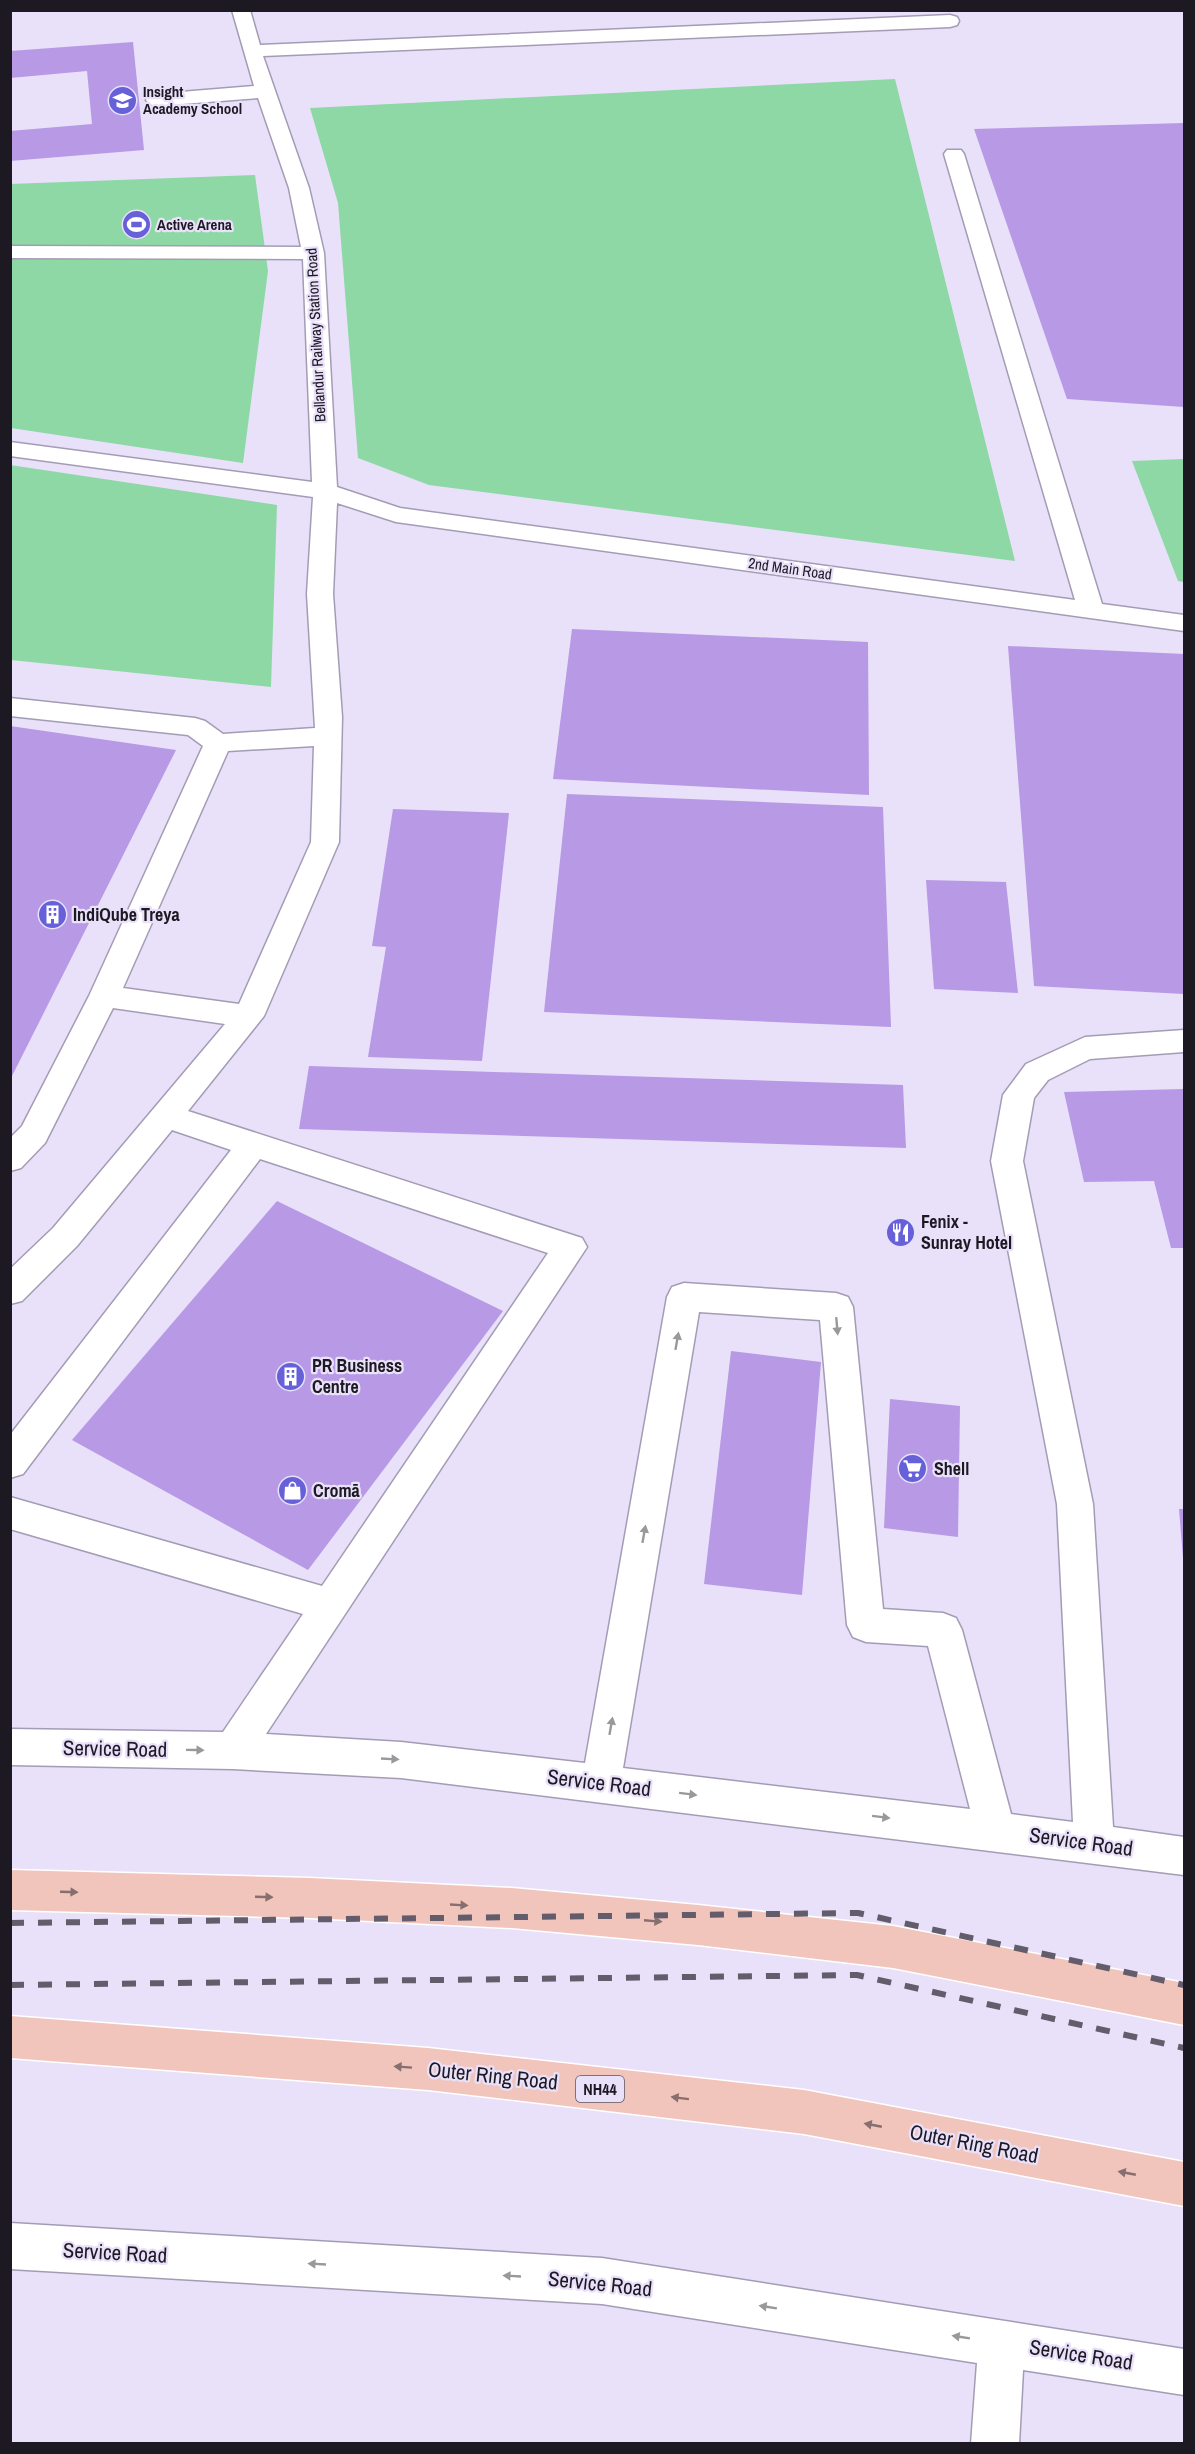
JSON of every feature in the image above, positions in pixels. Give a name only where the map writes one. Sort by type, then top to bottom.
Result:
[{"type":"highway","points":[[10,1890],[310,1898],[488,1907],[698,1925],[894,1947],[1185,2004]]},
{"type":"highway","name":"Outer Ring Road","points":[[10,2037],[428,2069],[804,2112],[1185,2184]]},
{"type":"street","name":"Bellandur Railway Station Road","points":[[10,1292],[64,1237],[249,1017],[325,842],[329,717],[320,594],[325,491],[314,254],[299,188],[252,51],[241,10]]},
{"type":"street","points":[[252,51],[950,21]]},
{"type":"street","points":[[156,100],[266,91]]},
{"type":"street","points":[[954,154],[1091,610]]},
{"type":"street","points":[[10,252],[314,254]]},
{"type":"street","name":"2nd Main Road","points":[[10,449],[325,491],[396,515],[1185,623]]},
{"type":"street","points":[[10,707],[195,727],[218,743],[328,735]]},
{"type":"street","points":[[10,1159],[34,1134],[104,996],[218,743]]},
{"type":"street","points":[[104,996],[249,1017]]},
{"type":"street","points":[[1094,1844],[1075,1504],[1007,1161],[1019,1095],[1037,1072],[1085,1048],[1185,1041]]},
{"type":"street","points":[[165,1116],[570,1247],[233,1751]]},
{"type":"street","points":[[10,1463],[253,1145]]},
{"type":"street","points":[[601,1784],[684,1297],[836,1307],[866,1625],[943,1630],[996,1831]]},
{"type":"street","points":[[10,1513],[331,1605]]},
{"type":"street","name":"Service Road","points":[[10,1747],[233,1751],[401,1760],[996,1831],[1185,1856]]},
{"type":"street","name":"Service Road","points":[[10,2246],[602,2281],[1185,2372]]},
{"type":"street","points":[[995,2444],[1002,2343]]},
{"type":"green space","points":[[895,79],[1015,561],[429,485],[358,458],[338,203],[310,108]]},
{"type":"green space","points":[[255,175],[268,271],[243,463],[11,428],[10,184]]},
{"type":"green space","points":[[1184,459],[1184,582],[1178,581],[1132,461]]},
{"type":"green space","points":[[10,465],[277,505],[271,687],[11,660]]},
{"type":"building","points":[[133,42],[144,150],[10,161],[10,131],[92,124],[87,71],[10,78],[10,51]]},
{"type":"building","points":[[1184,123],[1184,407],[1067,399],[974,129]]},
{"type":"building","points":[[572,629],[868,642],[869,795],[553,779]]},
{"type":"building","points":[[1008,646],[1184,654],[1184,994],[1034,986]]},
{"type":"building","name":"IndiQube Treya","points":[[10,726],[176,750],[10,1080]]},
{"type":"building","points":[[567,794],[883,807],[891,1027],[544,1012]]},
{"type":"building","points":[[393,809],[509,813],[482,1061],[368,1057],[386,947],[372,946]]},
{"type":"building","points":[[926,880],[1006,882],[1018,993],[934,989]]},
{"type":"building","points":[[309,1066],[903,1085],[906,1148],[299,1129]]},
{"type":"building","points":[[1184,1089],[1184,1248],[1171,1248],[1154,1181],[1084,1182],[1064,1092]]},
{"type":"building","name":"PR Business Centre","points":[[277,1201],[503,1311],[308,1570],[72,1440]]},
{"type":"building","points":[[731,1351],[821,1362],[802,1595],[704,1584]]},
{"type":"building","points":[[890,1399],[960,1406],[958,1537],[884,1528]]},
{"type":"building","points":[[1179,1509],[1184,1509],[1184,1558],[1183,1558]]},
{"type":"railway","points":[[10,1923],[858,1913],[1184,1985]]},
{"type":"railway","points":[[10,1985],[857,1975],[1184,2048]]},
{"type":"place","name":"Insight Academy School","points":[[122,101]]},
{"type":"place","name":"Active Arena","points":[[136,225]]},
{"type":"place","name":"IndiQube Treya","points":[[52,915]]},
{"type":"place","name":"Fenix - Sunray Hotel","points":[[900,1232]]},
{"type":"place","name":"PR Business Centre","points":[[291,1376]]},
{"type":"place","name":"Shell","points":[[913,1469]]},
{"type":"place","name":"Cromā","points":[[292,1491]]}]
